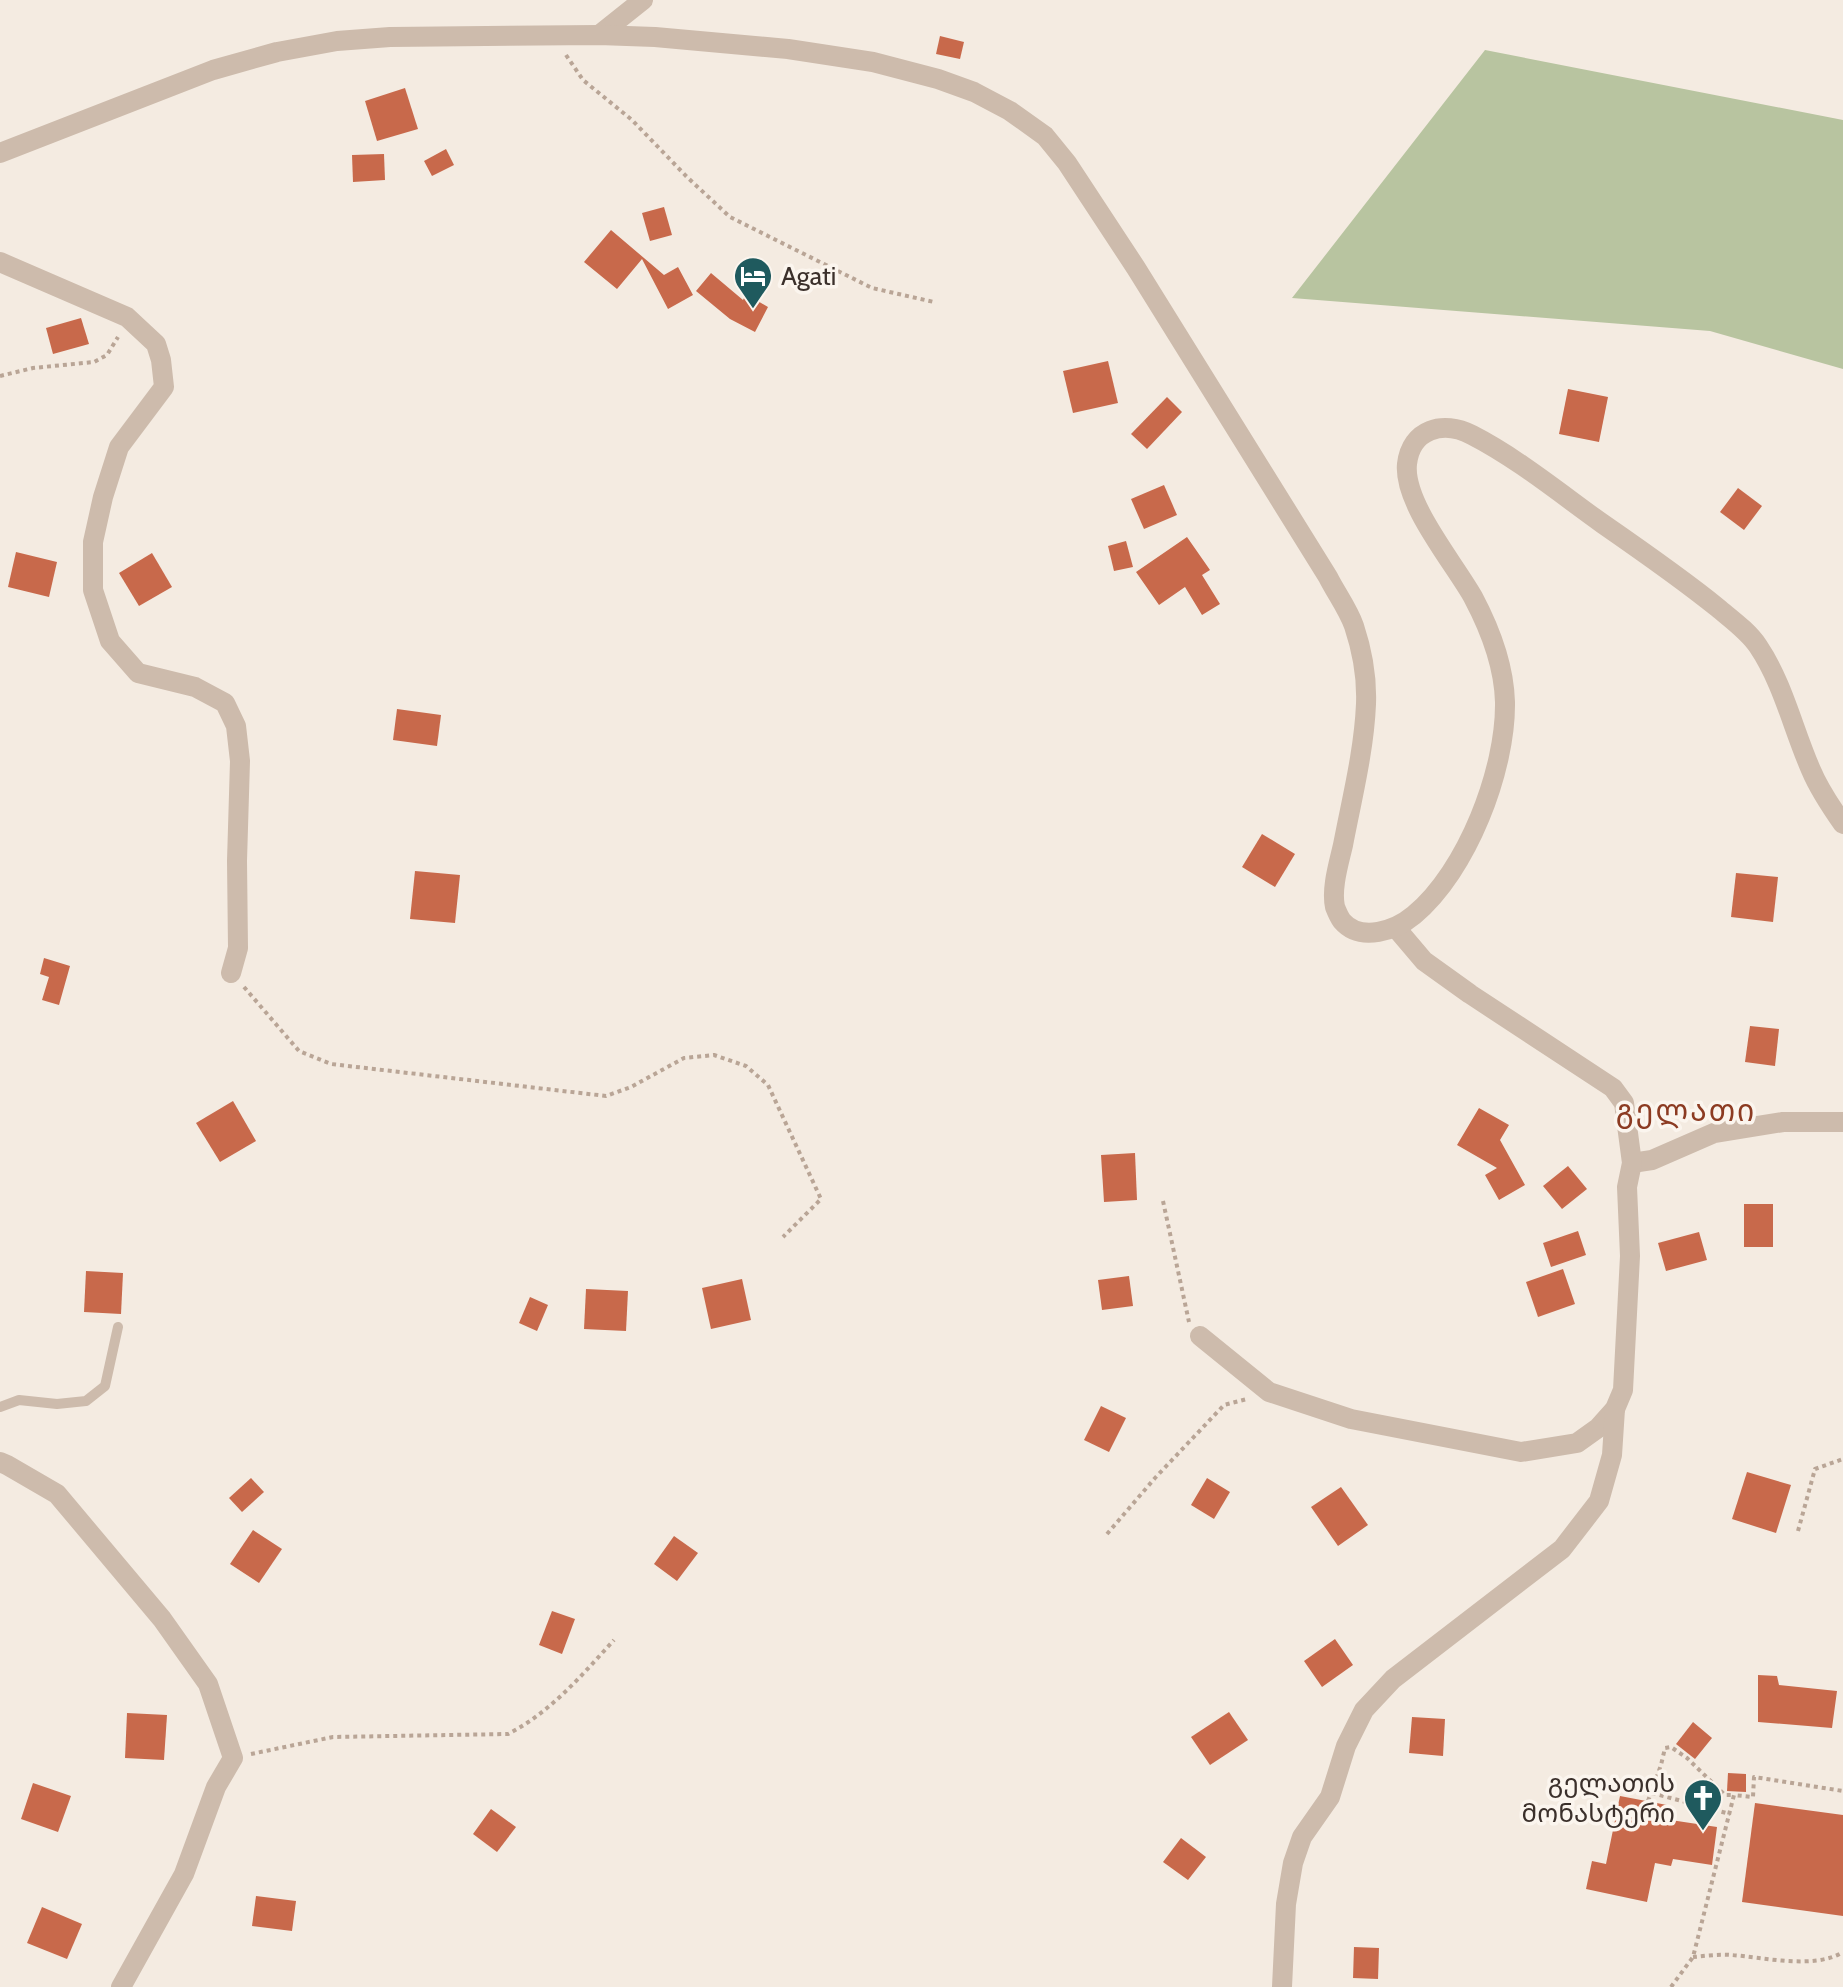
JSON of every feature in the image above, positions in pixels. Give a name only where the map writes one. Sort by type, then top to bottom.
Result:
[{"type":"street","points":[[599,35],[643,0]]},
{"type":"street","points":[[0,153],[213,70],[277,52],[337,41],[390,37],[599,35],[788,49],[873,62],[974,92],[1010,111],[1045,136],[1067,163],[1136,268],[1328,577],[1353,623],[1364,664],[1366,703],[1359,759],[1335,884],[1335,907],[1343,922],[1358,930],[1375,933],[1396,928],[1416,914],[1447,880],[1467,848],[1485,802],[1502,743],[1505,702],[1502,673],[1493,639],[1472,596],[1429,527],[1407,484],[1407,461],[1413,446],[1429,430],[1447,426],[1469,433],[1501,452],[1686,582],[1757,644],[1777,684],[1811,771],[1843,824]]},
{"type":"street","points":[[0,262],[127,317],[156,344],[164,387],[119,447],[93,542],[93,590],[110,641],[138,673],[195,687],[225,703],[236,726],[240,761],[238,948],[231,973]]},
{"type":"street","points":[[1200,1336],[1269,1392],[1351,1419],[1521,1452],[1577,1443],[1598,1428],[1615,1409],[1623,1390],[1630,1256],[1627,1187],[1632,1163],[1624,1103],[1613,1088],[1424,961],[1396,928]]},
{"type":"street","points":[[1632,1163],[1652,1160],[1714,1133],[1783,1122],[1843,1122]]},
{"type":"street","points":[[1282,1987],[1286,1904],[1293,1863],[1302,1837],[1330,1797],[1346,1746],[1364,1710],[1393,1679],[1562,1549],[1599,1501],[1612,1455],[1615,1409]]},
{"type":"street","points":[[0,1462],[57,1494],[162,1619],[208,1684],[233,1758],[216,1787],[184,1874],[121,1987]]},
{"type":"lane","points":[[0,1407],[19,1400],[57,1404],[86,1401],[105,1386],[118,1327]]},
{"type":"path","points":[[553,36],[583,80],[632,120],[730,217],[872,288],[934,302]]},
{"type":"path","points":[[0,376],[33,368],[94,362],[107,355],[127,317]]},
{"type":"path","points":[[231,973],[299,1051],[331,1064],[606,1096],[631,1087],[684,1058],[714,1055],[746,1066],[768,1085],[821,1199],[783,1237]]},
{"type":"path","points":[[1163,1201],[1188,1321],[1200,1336]]},
{"type":"path","points":[[1107,1534],[1224,1405],[1269,1392]]},
{"type":"path","points":[[1798,1531],[1815,1469],[1843,1459]]},
{"type":"path","points":[[233,1758],[333,1737],[508,1734],[564,1695],[614,1640]]},
{"type":"path","points":[[1648,1801],[1665,1748],[1671,1747],[1687,1758],[1725,1795],[1753,1797],[1754,1777],[1843,1791]]},
{"type":"path","points":[[1652,1793],[1730,1814]]},
{"type":"path","points":[[1671,1987],[1693,1957],[1734,1795]]},
{"type":"path","points":[[1693,1957],[1728,1954],[1800,1962],[1836,1957],[1843,1952]]},
{"type":"green space","points":[[1485,50],[1843,120],[1843,369],[1710,331],[1292,298]]},
{"type":"building","points":[[940,36],[964,42],[960,59],[936,54]]},
{"type":"building","points":[[405,88],[418,129],[377,141],[365,101]]},
{"type":"building","points":[[446,149],[454,165],[432,176],[424,161]]},
{"type":"building","points":[[384,154],[385,180],[353,182],[352,155]]},
{"type":"building","points":[[664,207],[672,235],[650,241],[642,213]]},
{"type":"building","points":[[611,230],[664,275],[678,267],[693,295],[668,309],[642,259],[617,289],[584,262]]},
{"type":"building","points":[[711,273],[743,300],[746,294],[768,307],[755,332],[730,319],[696,291]]},
{"type":"building","points":[[81,318],[89,344],[53,354],[46,328]]},
{"type":"building","points":[[1108,361],[1118,403],[1073,413],[1063,371]]},
{"type":"building","points":[[1568,389],[1608,397],[1599,442],[1559,434]]},
{"type":"building","points":[[1167,397],[1182,412],[1147,449],[1131,434]]},
{"type":"building","points":[[1164,485],[1177,515],[1144,529],[1131,499]]},
{"type":"building","points":[[1738,488],[1762,506],[1744,530],[1720,512]]},
{"type":"building","points":[[1187,537],[1210,570],[1202,575],[1220,604],[1202,615],[1185,587],[1159,605],[1136,572]]},
{"type":"building","points":[[1126,541],[1133,567],[1114,571],[1108,546]]},
{"type":"building","points":[[16,552],[57,562],[49,597],[8,587]]},
{"type":"building","points":[[152,553],[172,587],[139,606],[119,573]]},
{"type":"building","points":[[397,709],[441,715],[437,746],[393,740]]},
{"type":"building","points":[[1262,834],[1295,854],[1275,887],[1242,867]]},
{"type":"building","points":[[415,871],[460,875],[455,923],[410,919]]},
{"type":"building","points":[[1736,873],[1778,877],[1773,922],[1731,917]]},
{"type":"building","points":[[44,958],[70,966],[59,1005],[42,1000],[49,977],[40,974]]},
{"type":"building","points":[[1750,1026],[1779,1029],[1775,1066],[1745,1062]]},
{"type":"building","points":[[233,1101],[256,1141],[220,1162],[196,1123]]},
{"type":"building","points":[[1479,1108],[1509,1125],[1500,1140],[1525,1185],[1499,1200],[1485,1175],[1497,1168],[1457,1145]]},
{"type":"building","points":[[1135,1153],[1137,1200],[1104,1202],[1101,1155]]},
{"type":"building","points":[[1568,1166],[1587,1189],[1562,1209],[1543,1186]]},
{"type":"building","points":[[1744,1204],[1773,1204],[1773,1247],[1744,1247]]},
{"type":"building","points":[[1578,1231],[1586,1255],[1551,1267],[1543,1243]]},
{"type":"building","points":[[1699,1232],[1707,1260],[1666,1271],[1658,1243]]},
{"type":"building","points":[[1563,1269],[1575,1304],[1538,1317],[1526,1282]]},
{"type":"building","points":[[86,1271],[123,1273],[121,1314],[84,1312]]},
{"type":"building","points":[[1129,1276],[1133,1306],[1102,1310],[1098,1280]]},
{"type":"building","points":[[742,1279],[751,1320],[711,1329],[702,1288]]},
{"type":"building","points":[[586,1289],[628,1291],[626,1331],[584,1329]]},
{"type":"building","points":[[530,1297],[548,1305],[537,1331],[519,1323]]},
{"type":"building","points":[[1101,1406],[1126,1418],[1109,1452],[1084,1440]]},
{"type":"building","points":[[1747,1472],[1791,1485],[1776,1533],[1732,1519]]},
{"type":"building","points":[[251,1478],[264,1492],[242,1512],[229,1498]]},
{"type":"building","points":[[1207,1478],[1230,1492],[1214,1519],[1191,1505]]},
{"type":"building","points":[[1341,1487],[1368,1525],[1338,1546],[1311,1507]]},
{"type":"building","points":[[253,1530],[282,1549],[259,1583],[230,1564]]},
{"type":"building","points":[[674,1536],[698,1553],[677,1581],[654,1564]]},
{"type":"building","points":[[552,1611],[575,1619],[562,1654],[539,1645]]},
{"type":"building","points":[[1335,1639],[1353,1665],[1322,1687],[1304,1661]]},
{"type":"building","points":[[1758,1675],[1777,1676],[1779,1685],[1837,1691],[1832,1728],[1758,1722]]},
{"type":"building","points":[[1229,1712],[1248,1740],[1210,1765],[1191,1737]]},
{"type":"building","points":[[127,1713],[167,1715],[164,1760],[125,1758]]},
{"type":"building","points":[[1412,1717],[1445,1719],[1443,1756],[1409,1753]]},
{"type":"building","points":[[1693,1722],[1712,1738],[1695,1759],[1676,1744]]},
{"type":"building","points":[[1728,1773],[1746,1774],[1746,1792],[1727,1791]]},
{"type":"building","points":[[33,1783],[71,1796],[58,1832],[21,1819]]},
{"type":"building","points":[[1620,1796],[1667,1805],[1664,1819],[1717,1827],[1712,1865],[1673,1859],[1671,1866],[1655,1863],[1647,1902],[1586,1889],[1592,1861],[1606,1864]]},
{"type":"building","points":[[1755,1803],[1843,1815],[1843,1916],[1742,1902]]},
{"type":"building","points":[[491,1809],[516,1827],[497,1852],[473,1834]]},
{"type":"building","points":[[1181,1838],[1206,1857],[1188,1880],[1163,1862]]},
{"type":"building","points":[[256,1896],[296,1901],[292,1931],[252,1926]]},
{"type":"building","points":[[42,1907],[82,1924],[67,1959],[27,1943]]},
{"type":"building","points":[[1354,1947],[1379,1948],[1378,1979],[1353,1978]]},
{"type":"place","name":"Agati","points":[[753,310]]},
{"type":"place","name":"გელათის მონასტერი","points":[[1703,1832]]},
{"type":"district","name":"გელათი","points":[[1686,1110]]}]
